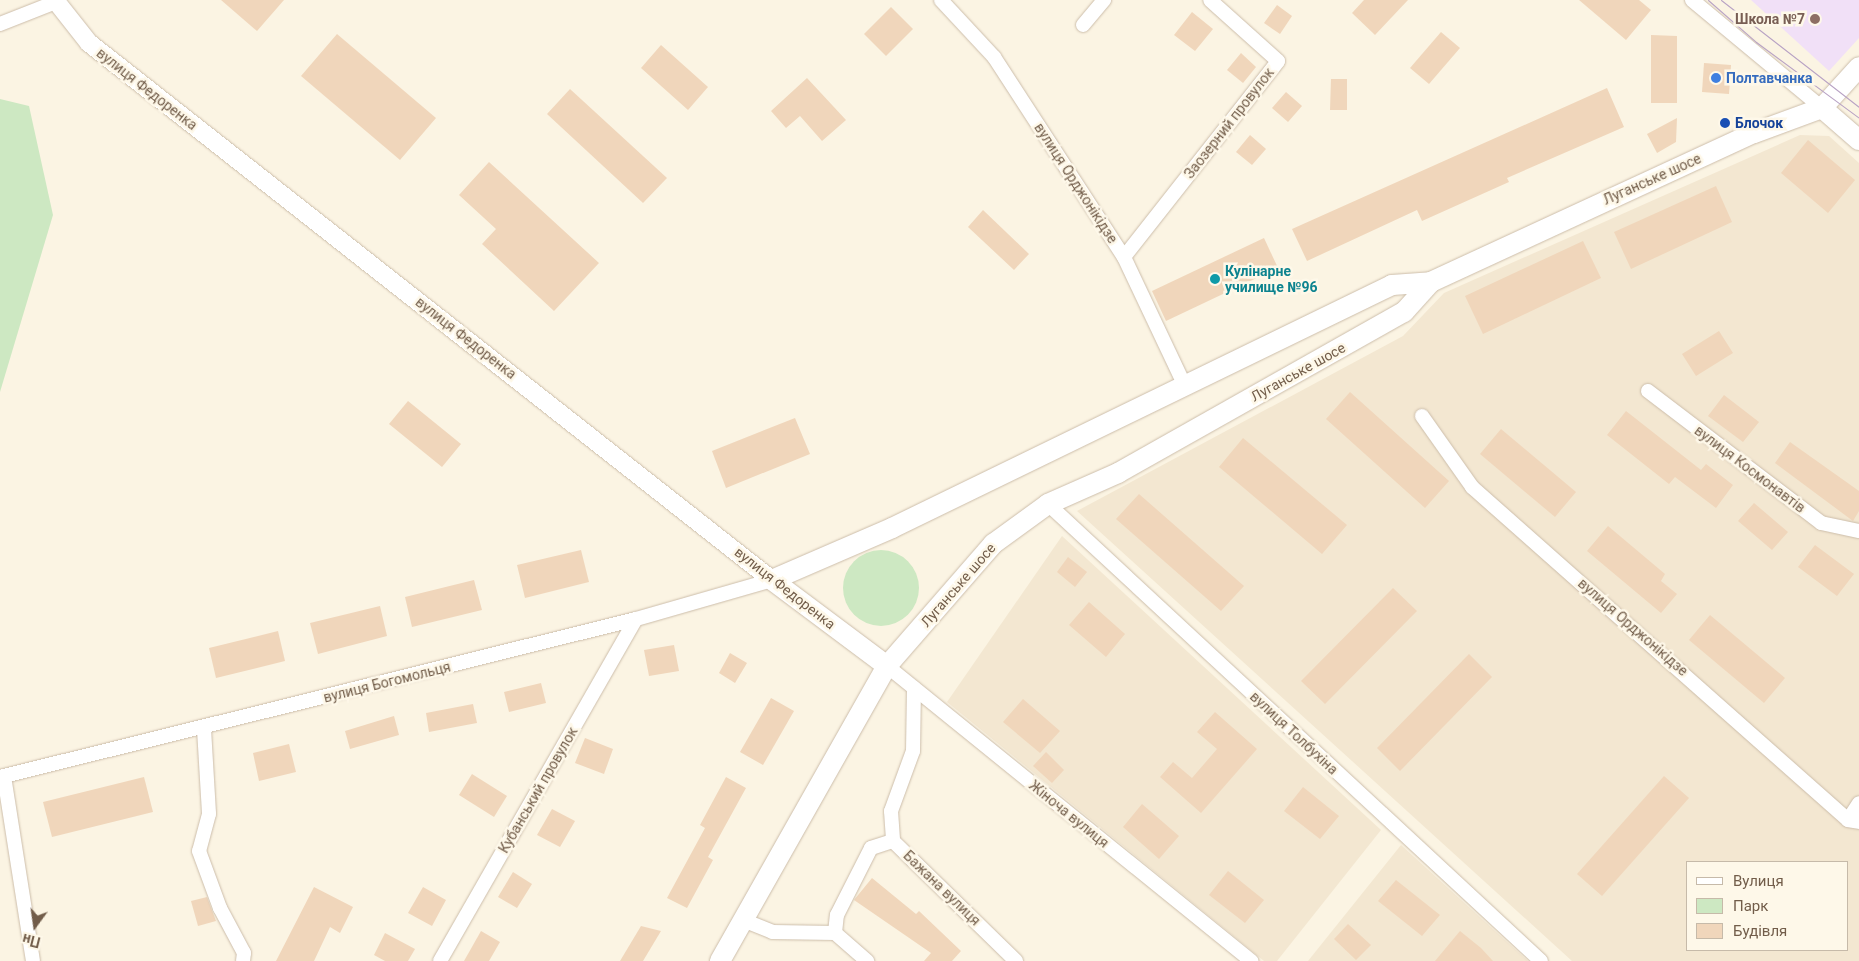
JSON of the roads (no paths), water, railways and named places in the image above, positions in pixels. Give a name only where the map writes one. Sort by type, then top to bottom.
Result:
[{"type":"main road","points":[[1859,67],[1822,108],[1859,140]]},
{"type":"main road","name":"Луганське шосе","points":[[772,580],[892,528],[1184,384],[1392,285],[1430,282],[1745,137],[1822,108]]},
{"type":"main road","name":"Луганське шосе","points":[[720,961],[887,666],[993,544],[1048,504],[1118,472],[1404,312],[1430,282]]},
{"type":"main road","name":"вулиця Федоренка","points":[[772,580],[887,666]]},
{"type":"street","name":"вулиця Орджонікідзе","points":[[941,0],[994,57],[1124,257],[1184,384]]},
{"type":"street","points":[[1083,25],[1104,0]]},
{"type":"street","name":"Заозерний провулок","points":[[1124,257],[1278,61],[1210,0]]},
{"type":"street","points":[[1692,0],[1822,108]]},
{"type":"street","points":[[0,24],[55,1]]},
{"type":"street","name":"вулиця Федоренка","points":[[55,1],[89,43],[772,580]]},
{"type":"street","name":"вулиця Космонавтів","points":[[1648,391],[1820,523],[1859,531]]},
{"type":"street","name":"вулиця Орджонікідзе","points":[[1422,416],[1472,487],[1854,821]]},
{"type":"street","name":"вулиця Толбухіна","points":[[1048,504],[1541,961]]},
{"type":"street","name":"вулиця Богомольця","points":[[2,777],[204,729],[636,619],[772,580]]},
{"type":"street","name":"Кубанський провулок","points":[[440,961],[636,619]]},
{"type":"street","name":"Жіноча вулиця","points":[[887,666],[1250,961]]},
{"type":"street","name":"Бажана вулиця","points":[[914,688],[913,752],[890,811],[893,842],[1016,961]]},
{"type":"street","points":[[204,729],[209,814],[199,851],[220,908],[244,953],[244,961]]},
{"type":"street","points":[[2,777],[33,961]]},
{"type":"street","points":[[1854,821],[1859,803]]},
{"type":"street","points":[[835,934],[837,915],[871,848],[893,842]]},
{"type":"street","points":[[743,920],[772,932],[835,934],[867,961]]},
{"type":"tram line","points":[[1708,0],[1756,42],[1859,118]]},
{"type":"tram line","points":[[1721,0],[1859,107]]},
{"type":"place","name":"Школа №7","points":[[1815,19]]},
{"type":"place","name":"Полтавчанка","points":[[1716,78]]},
{"type":"place","name":"Блочок","points":[[1725,123]]},
{"type":"place","name":"Кулінарне училище №96","points":[[1215,279]]}]
